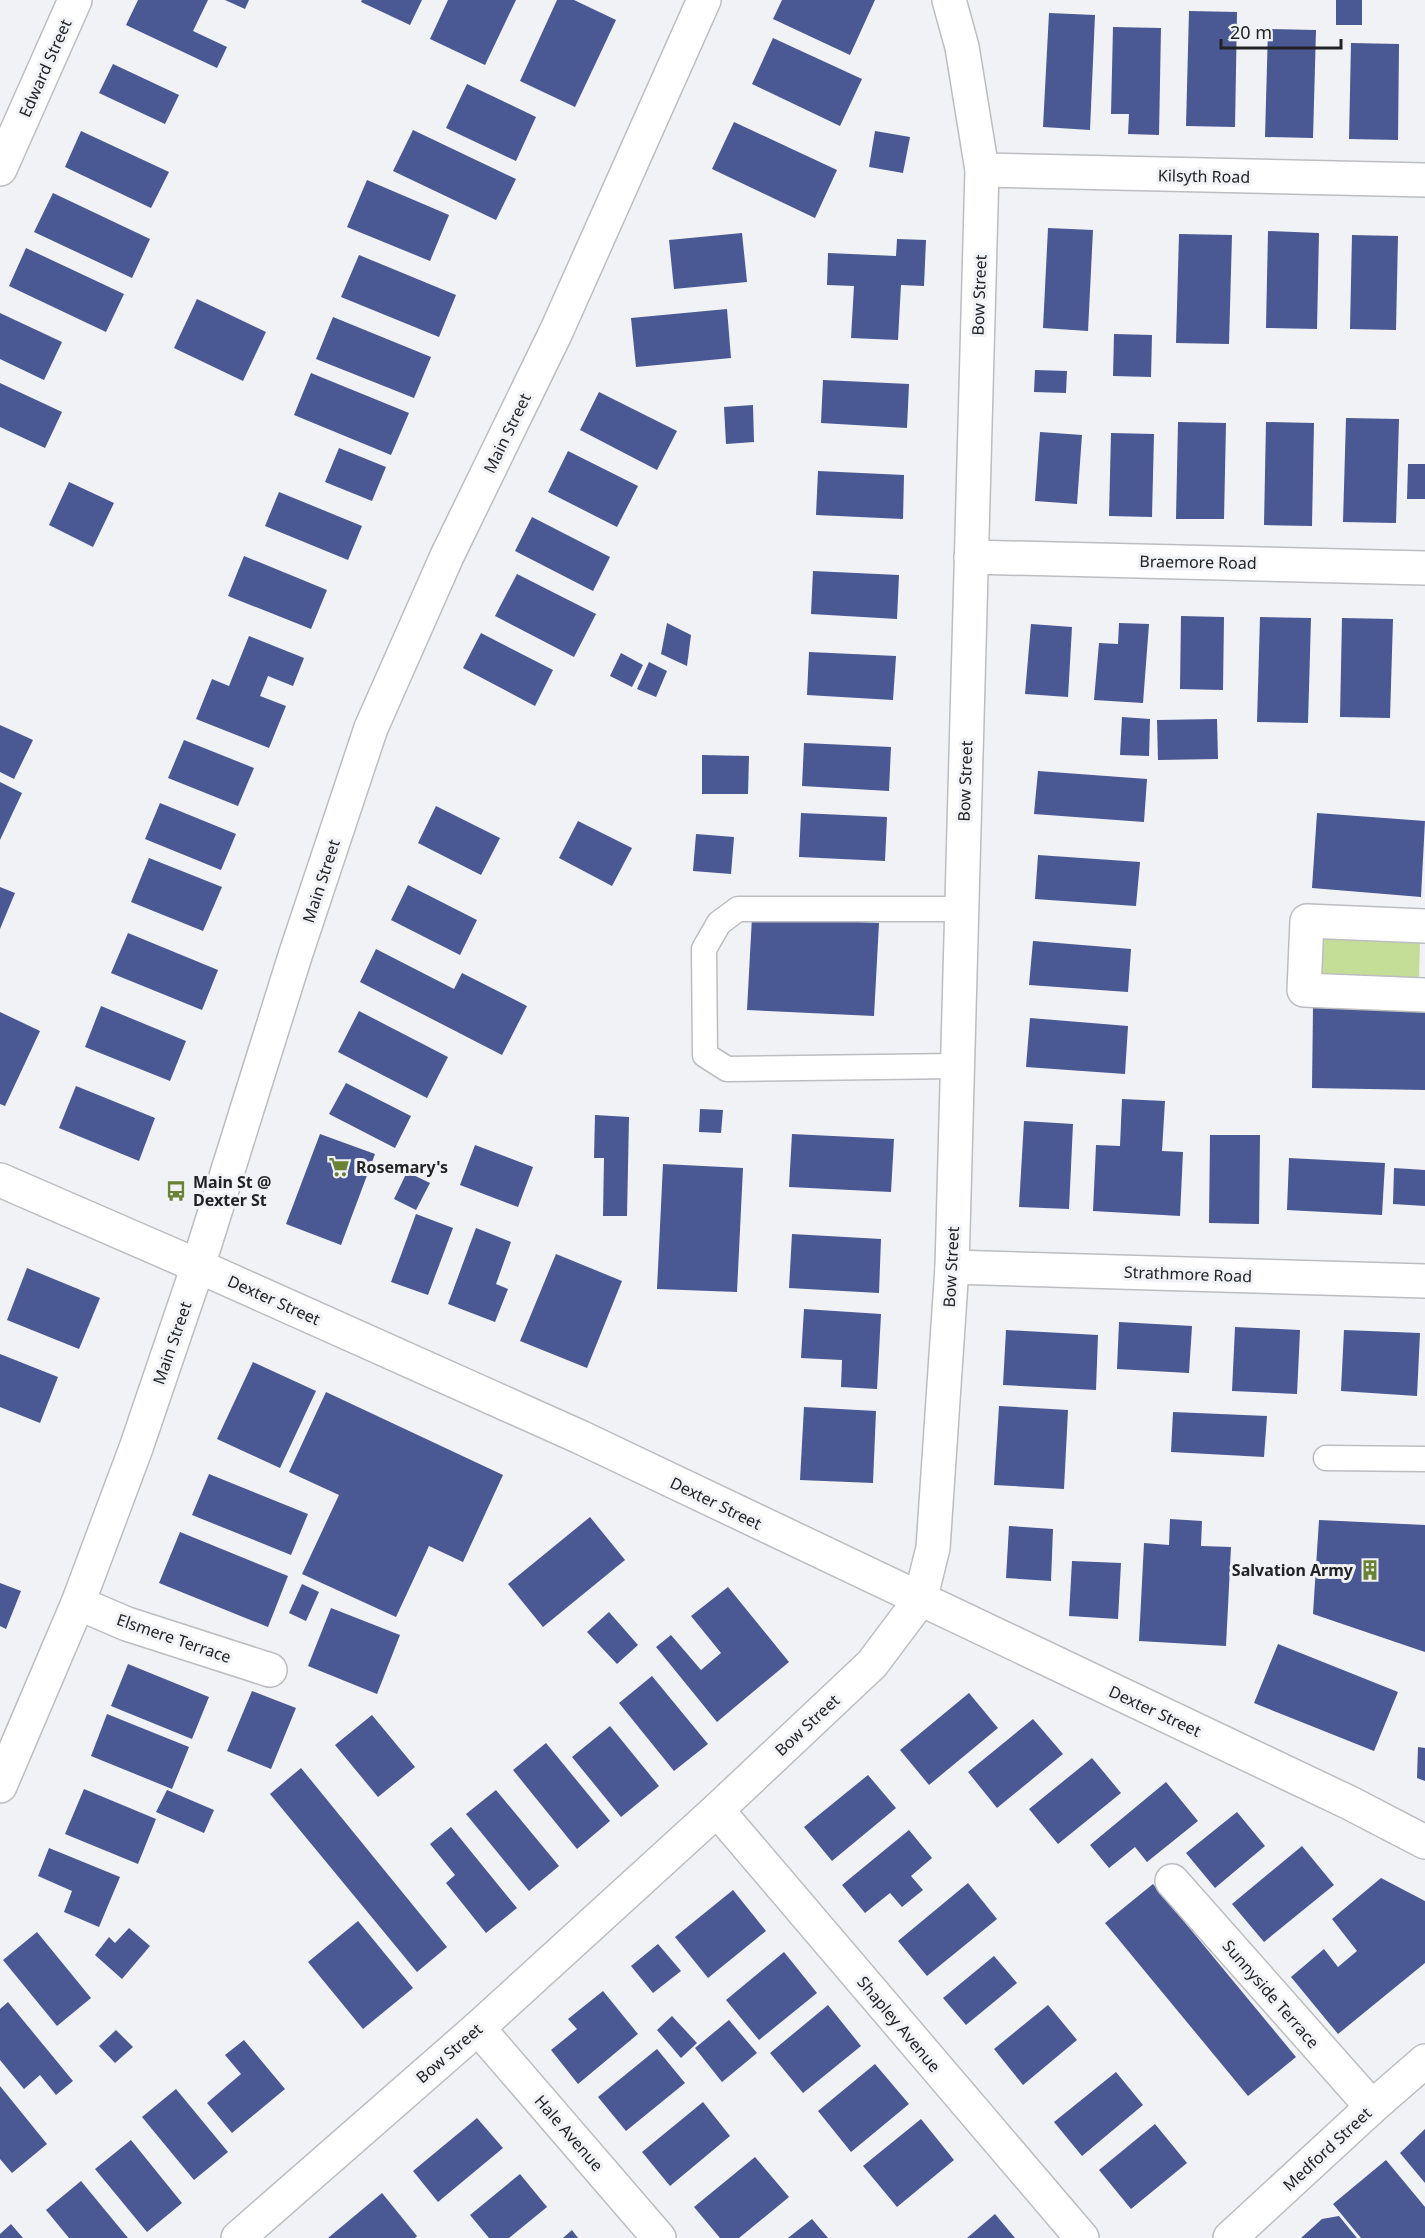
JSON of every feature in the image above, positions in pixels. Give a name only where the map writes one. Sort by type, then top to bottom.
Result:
[{"type":"street","name":"Edward Street","points":[[0,169],[75,0]]},
{"type":"street","name":"Main Street","points":[[4,1765],[78,1603],[136,1448],[198,1266],[292,967],[371,728],[447,556],[556,332],[704,0]]},
{"type":"street","name":"Bow Street","points":[[238,2238],[478,2028],[717,1810],[872,1664],[920,1600],[933,1548],[952,1267],[982,170],[962,47],[949,0]]},
{"type":"street","name":"Kilsyth Road","points":[[982,170],[1425,180]]},
{"type":"street","name":"Braemore Road","points":[[971,557],[1425,568]]},
{"type":"street","points":[[1425,926],[1307,921],[1304,990],[1425,995]]},
{"type":"street","name":"Dexter Street","points":[[0,1180],[580,1437],[1350,1803],[1425,1842]]},
{"type":"street","name":"Strathmore Road","points":[[952,1267],[1425,1281]]},
{"type":"street","name":"Elsmere Terrace","points":[[78,1603],[127,1624],[270,1670]]},
{"type":"street","name":"Shapley Avenue","points":[[717,1810],[1082,2238]]},
{"type":"street","name":"Sunnyside Terrace","points":[[1172,1881],[1372,2107]]},
{"type":"street","name":"Hale Avenue","points":[[478,2028],[659,2238]]},
{"type":"street","name":"Medford Street","points":[[1230,2238],[1425,2061]]},
{"type":"lane","points":[[957,1066],[727,1069],[705,1055],[704,949],[718,922],[738,909],[961,909]]},
{"type":"lane","points":[[1326,1458],[1425,1459]]},
{"type":"green space","points":[[1321,935],[1420,939],[1419,983],[1319,979]]},
{"type":"building","points":[[138,0],[208,0],[193,31],[227,47],[217,68],[126,25]]},
{"type":"building","points":[[225,0],[249,0],[245,9]]},
{"type":"building","points":[[362,0],[422,0],[410,25],[361,2]]},
{"type":"building","points":[[448,0],[516,0],[485,65],[430,39]]},
{"type":"building","points":[[557,0],[574,0],[616,20],[575,107],[520,81]]},
{"type":"building","points":[[782,0],[875,0],[850,55],[773,19]]},
{"type":"building","points":[[1336,0],[1362,0],[1362,25],[1336,25]]},
{"type":"building","points":[[1189,11],[1237,12],[1235,127],[1186,126]]},
{"type":"building","points":[[1049,13],[1095,15],[1090,130],[1043,127]]},
{"type":"building","points":[[1113,27],[1161,28],[1159,135],[1128,134],[1129,114],[1111,114]]},
{"type":"building","points":[[1268,29],[1316,30],[1313,138],[1265,137]]},
{"type":"building","points":[[773,38],[862,79],[840,126],[752,84]]},
{"type":"building","points":[[1351,43],[1399,44],[1398,140],[1349,139]]},
{"type":"building","points":[[113,64],[179,95],[165,124],[99,93]]},
{"type":"building","points":[[467,84],[536,117],[516,161],[446,128]]},
{"type":"building","points":[[734,122],[837,170],[815,218],[712,169]]},
{"type":"building","points":[[413,130],[516,179],[496,220],[393,171]]},
{"type":"building","points":[[81,131],[169,172],[151,208],[65,167]]},
{"type":"building","points":[[875,131],[910,137],[903,173],[869,167]]},
{"type":"building","points":[[367,180],[449,215],[430,261],[347,227]]},
{"type":"building","points":[[53,193],[150,239],[132,278],[34,232]]},
{"type":"building","points":[[1048,228],[1093,230],[1088,331],[1043,328]]},
{"type":"building","points":[[1268,231],[1319,233],[1317,329],[1266,328]]},
{"type":"building","points":[[742,233],[747,282],[674,289],[669,240]]},
{"type":"building","points":[[1179,234],[1232,235],[1229,344],[1176,343]]},
{"type":"building","points":[[1352,235],[1398,236],[1396,330],[1350,329]]},
{"type":"building","points":[[897,239],[926,240],[924,286],[901,285],[898,340],[851,338],[854,286],[827,285],[828,253],[896,256]]},
{"type":"building","points":[[26,248],[124,294],[106,332],[9,286]]},
{"type":"building","points":[[359,255],[456,295],[439,337],[341,297]]},
{"type":"building","points":[[197,299],[266,332],[243,381],[174,348]]},
{"type":"building","points":[[727,309],[731,358],[636,367],[631,318]]},
{"type":"building","points":[[0,313],[62,342],[44,380],[0,359]]},
{"type":"building","points":[[333,317],[431,357],[414,398],[316,359]]},
{"type":"building","points":[[1114,334],[1152,335],[1151,377],[1113,376]]},
{"type":"building","points":[[1035,370],[1067,371],[1066,393],[1034,392]]},
{"type":"building","points":[[311,373],[409,413],[391,455],[294,415]]},
{"type":"building","points":[[823,380],[909,384],[907,428],[821,423]]},
{"type":"building","points":[[0,383],[62,412],[45,448],[0,427]]},
{"type":"building","points":[[599,392],[677,431],[657,470],[580,430]]},
{"type":"building","points":[[753,405],[754,442],[726,444],[724,407]]},
{"type":"building","points":[[1346,418],[1399,419],[1396,523],[1343,522]]},
{"type":"building","points":[[1178,422],[1226,423],[1224,519],[1176,519]]},
{"type":"building","points":[[1266,422],[1314,423],[1312,526],[1264,525]]},
{"type":"building","points":[[1040,432],[1082,435],[1077,504],[1035,501]]},
{"type":"building","points":[[1111,433],[1154,434],[1152,517],[1109,516]]},
{"type":"building","points":[[339,448],[386,467],[372,501],[325,482]]},
{"type":"building","points":[[568,451],[638,486],[617,527],[548,492]]},
{"type":"building","points":[[1408,464],[1425,464],[1425,499],[1407,499]]},
{"type":"building","points":[[818,471],[904,475],[903,519],[816,515]]},
{"type":"building","points":[[69,482],[114,503],[93,547],[49,525]]},
{"type":"building","points":[[279,492],[362,526],[348,560],[265,526]]},
{"type":"building","points":[[532,517],[610,557],[593,591],[515,551]]},
{"type":"building","points":[[244,556],[327,590],[311,629],[228,596]]},
{"type":"building","points":[[813,571],[899,575],[897,619],[811,614]]},
{"type":"building","points":[[517,574],[596,614],[574,657],[495,616]]},
{"type":"building","points":[[1181,616],[1224,617],[1223,690],[1180,689]]},
{"type":"building","points":[[1260,617],[1311,618],[1308,723],[1257,722]]},
{"type":"building","points":[[1342,618],[1393,619],[1390,718],[1340,717]]},
{"type":"building","points":[[667,623],[691,635],[687,666],[661,654]]},
{"type":"building","points":[[1119,623],[1149,624],[1143,703],[1094,700],[1099,643],[1118,644]]},
{"type":"building","points":[[1031,624],[1072,627],[1068,697],[1025,694]]},
{"type":"building","points":[[481,633],[553,670],[535,706],[463,668]]},
{"type":"building","points":[[249,636],[304,658],[293,686],[268,676],[260,696],[286,706],[269,748],[196,719],[212,679],[229,686]]},
{"type":"building","points":[[809,652],[896,656],[893,700],[807,695]]},
{"type":"building","points":[[621,653],[643,665],[632,687],[610,676]]},
{"type":"building","points":[[649,662],[667,671],[656,697],[637,689]]},
{"type":"building","points":[[1122,717],[1150,719],[1149,756],[1120,755]]},
{"type":"building","points":[[1217,719],[1218,759],[1158,760],[1157,720]]},
{"type":"building","points":[[0,725],[33,740],[14,779],[0,772]]},
{"type":"building","points":[[184,740],[254,768],[238,806],[168,778]]},
{"type":"building","points":[[804,743],[891,747],[889,791],[802,786]]},
{"type":"building","points":[[702,755],[749,756],[748,794],[702,794]]},
{"type":"building","points":[[1038,771],[1147,779],[1144,822],[1034,814]]},
{"type":"building","points":[[0,782],[22,793],[0,840]]},
{"type":"building","points":[[160,803],[236,834],[221,870],[145,839]]},
{"type":"building","points":[[436,806],[500,838],[481,875],[418,843]]},
{"type":"building","points":[[801,813],[887,817],[885,861],[799,857]]},
{"type":"building","points":[[1317,813],[1425,821],[1421,897],[1312,888]]},
{"type":"building","points":[[578,821],[632,848],[612,886],[559,858]]},
{"type":"building","points":[[696,834],[734,837],[731,874],[693,871]]},
{"type":"building","points":[[1038,855],[1140,862],[1136,906],[1035,899]]},
{"type":"building","points":[[149,858],[222,887],[203,931],[131,902]]},
{"type":"building","points":[[408,885],[477,920],[460,955],[391,920]]},
{"type":"building","points":[[0,887],[15,893],[0,929]]},
{"type":"building","points":[[752,917],[879,923],[874,1016],[747,1010]]},
{"type":"building","points":[[128,933],[218,970],[202,1010],[111,973]]},
{"type":"building","points":[[1033,941],[1131,949],[1128,992],[1029,985]]},
{"type":"building","points":[[376,949],[454,989],[462,973],[527,1006],[502,1055],[360,982]]},
{"type":"building","points":[[101,1006],[186,1041],[170,1081],[85,1047]]},
{"type":"building","points":[[1313,1008],[1425,1010],[1425,1090],[1312,1088]]},
{"type":"building","points":[[359,1011],[448,1057],[427,1098],[338,1052]]},
{"type":"building","points":[[0,1012],[40,1031],[5,1106],[0,1104]]},
{"type":"building","points":[[1030,1018],[1128,1026],[1125,1074],[1026,1067]]},
{"type":"building","points":[[346,1083],[411,1116],[395,1148],[329,1114]]},
{"type":"building","points":[[76,1086],[155,1118],[139,1161],[59,1128]]},
{"type":"building","points":[[1122,1099],[1165,1101],[1162,1151],[1183,1152],[1180,1216],[1093,1211],[1096,1145],[1120,1146]]},
{"type":"building","points":[[700,1109],[723,1110],[721,1133],[699,1132]]},
{"type":"building","points":[[595,1115],[629,1117],[627,1216],[603,1216],[604,1158],[594,1158]]},
{"type":"building","points":[[1024,1121],[1073,1124],[1069,1209],[1019,1207]]},
{"type":"building","points":[[320,1134],[375,1154],[341,1245],[286,1224]]},
{"type":"building","points":[[792,1134],[894,1139],[891,1192],[789,1187]]},
{"type":"building","points":[[1210,1135],[1260,1135],[1259,1224],[1209,1223]]},
{"type":"building","points":[[475,1145],[533,1167],[518,1207],[460,1185]]},
{"type":"building","points":[[1289,1158],[1385,1163],[1382,1215],[1287,1210]]},
{"type":"building","points":[[663,1164],[743,1168],[737,1292],[657,1289]]},
{"type":"building","points":[[1394,1168],[1425,1170],[1425,1206],[1393,1204]]},
{"type":"building","points":[[407,1172],[430,1183],[416,1210],[394,1199]]},
{"type":"building","points":[[416,1214],[453,1228],[428,1295],[391,1282]]},
{"type":"building","points":[[476,1228],[511,1242],[496,1284],[508,1289],[495,1322],[448,1304]]},
{"type":"building","points":[[792,1234],[881,1239],[879,1293],[789,1288]]},
{"type":"building","points":[[556,1254],[622,1281],[587,1368],[520,1341]]},
{"type":"building","points":[[27,1268],[100,1298],[79,1349],[7,1320]]},
{"type":"building","points":[[804,1309],[881,1314],[877,1389],[841,1387],[842,1360],[801,1358]]},
{"type":"building","points":[[1119,1322],[1192,1326],[1189,1373],[1117,1369]]},
{"type":"building","points":[[1235,1327],[1300,1330],[1297,1394],[1232,1391]]},
{"type":"building","points":[[1006,1330],[1098,1335],[1096,1390],[1003,1385]]},
{"type":"building","points":[[1344,1330],[1420,1333],[1417,1396],[1341,1391]]},
{"type":"building","points":[[0,1354],[58,1377],[40,1423],[0,1407]]},
{"type":"building","points":[[253,1362],[316,1391],[280,1468],[217,1439]]},
{"type":"building","points":[[326,1392],[503,1475],[463,1562],[429,1546],[396,1617],[302,1574],[339,1495],[289,1472]]},
{"type":"building","points":[[999,1406],[1068,1410],[1064,1489],[994,1485]]},
{"type":"building","points":[[804,1407],[876,1411],[873,1483],[800,1480]]},
{"type":"building","points":[[1173,1412],[1267,1416],[1264,1457],[1171,1452]]},
{"type":"building","points":[[209,1474],[308,1514],[291,1555],[192,1515]]},
{"type":"building","points":[[590,1517],[625,1560],[543,1627],[508,1584]]},
{"type":"building","points":[[1170,1519],[1202,1521],[1201,1546],[1231,1547],[1226,1646],[1139,1641],[1144,1543],[1169,1545]]},
{"type":"building","name":"Salvation Army","points":[[1319,1520],[1425,1525],[1425,1652],[1313,1614]]},
{"type":"building","points":[[1009,1526],[1053,1529],[1051,1581],[1006,1578]]},
{"type":"building","points":[[180,1532],[288,1576],[268,1627],[159,1583]]},
{"type":"building","points":[[1072,1561],[1121,1563],[1118,1619],[1069,1616]]},
{"type":"building","points":[[0,1583],[21,1591],[6,1629],[0,1626]]},
{"type":"building","points":[[302,1584],[319,1592],[306,1621],[289,1613]]},
{"type":"building","points":[[728,1587],[789,1662],[717,1722],[656,1647],[671,1635],[701,1670],[721,1653],[691,1616]]},
{"type":"building","points":[[331,1608],[400,1635],[377,1694],[308,1666]]},
{"type":"building","points":[[609,1612],[638,1645],[617,1664],[587,1632]]},
{"type":"building","points":[[1278,1644],[1398,1692],[1374,1751],[1254,1703]]},
{"type":"building","points":[[128,1664],[209,1697],[192,1739],[111,1706]]},
{"type":"building","points":[[652,1676],[708,1744],[674,1771],[619,1703]]},
{"type":"building","points":[[252,1691],[296,1708],[271,1769],[227,1751]]},
{"type":"building","points":[[969,1693],[998,1728],[929,1785],[900,1750]]},
{"type":"building","points":[[107,1714],[189,1747],[172,1789],[91,1756]]},
{"type":"building","points":[[372,1715],[415,1767],[378,1797],[335,1745]]},
{"type":"building","points":[[1033,1719],[1063,1754],[997,1808],[968,1772]]},
{"type":"building","points":[[610,1726],[659,1786],[621,1817],[572,1757]]},
{"type":"building","points":[[546,1743],[610,1821],[577,1849],[513,1770]]},
{"type":"building","points":[[1418,1747],[1425,1748],[1425,1781],[1417,1778]]},
{"type":"building","points":[[1092,1758],[1121,1793],[1058,1844],[1029,1809]]},
{"type":"building","points":[[301,1768],[447,1947],[417,1972],[270,1794]]},
{"type":"building","points":[[868,1775],[896,1808],[832,1861],[804,1827]]},
{"type":"building","points":[[1166,1782],[1198,1821],[1147,1862],[1135,1847],[1109,1868],[1090,1845]]},
{"type":"building","points":[[84,1789],[156,1819],[138,1864],[65,1834]]},
{"type":"building","points":[[167,1790],[214,1810],[204,1833],[156,1812]]},
{"type":"building","points":[[496,1790],[559,1866],[529,1891],[466,1814]]},
{"type":"building","points":[[1237,1812],[1265,1846],[1215,1888],[1186,1853]]},
{"type":"building","points":[[451,1827],[517,1908],[486,1933],[446,1883],[455,1875],[430,1844]]},
{"type":"building","points":[[909,1830],[932,1858],[911,1876],[923,1890],[902,1907],[890,1893],[865,1913],[842,1885]]},
{"type":"building","points":[[1302,1846],[1334,1885],[1264,1942],[1232,1904]]},
{"type":"building","points":[[49,1848],[120,1877],[99,1927],[64,1912],[72,1891],[38,1876]]},
{"type":"building","points":[[1381,1878],[1425,1901],[1425,1963],[1338,2034],[1291,1977],[1324,1949],[1338,1967],[1357,1951],[1332,1919]]},
{"type":"building","points":[[968,1883],[997,1919],[927,1976],[898,1941]]},
{"type":"building","points":[[1153,1884],[1296,2057],[1248,2096],[1105,1923]]},
{"type":"building","points":[[733,1890],[766,1931],[708,1978],[675,1937]]},
{"type":"building","points":[[358,1921],[413,1988],[363,2029],[308,1962]]},
{"type":"building","points":[[129,1928],[150,1946],[122,1979],[95,1955],[109,1937],[115,1943]]},
{"type":"building","points":[[37,1932],[91,1998],[57,2026],[3,1960]]},
{"type":"building","points":[[658,1944],[681,1971],[653,1993],[631,1966]]},
{"type":"building","points":[[784,1952],[817,1993],[759,2040],[726,2000]]},
{"type":"building","points":[[994,1956],[1017,1983],[966,2025],[943,1998]]},
{"type":"building","points":[[603,1991],[638,2034],[578,2084],[551,2050],[577,2029],[568,2019]]},
{"type":"building","points":[[8,2002],[73,2081],[56,2095],[40,2075],[24,2089],[0,2060],[0,2009]]},
{"type":"building","points":[[828,2005],[861,2046],[803,2093],[770,2053]]},
{"type":"building","points":[[1048,2005],[1077,2040],[1023,2085],[994,2049]]},
{"type":"building","points":[[672,2016],[697,2043],[681,2058],[657,2030]]},
{"type":"building","points":[[729,2020],[757,2053],[722,2082],[695,2048]]},
{"type":"building","points":[[116,2030],[133,2047],[115,2063],[99,2046]]},
{"type":"building","points":[[244,2040],[285,2089],[232,2133],[207,2103],[241,2074],[225,2055]]},
{"type":"building","points":[[657,2049],[685,2083],[626,2131],[598,2097]]},
{"type":"building","points":[[875,2064],[909,2104],[851,2152],[818,2111]]},
{"type":"building","points":[[1116,2072],[1143,2105],[1082,2156],[1054,2122]]},
{"type":"building","points":[[0,2086],[47,2144],[12,2173],[0,2159]]},
{"type":"building","points":[[176,2089],[228,2152],[194,2180],[142,2117]]},
{"type":"building","points":[[703,2102],[730,2136],[670,2186],[642,2152]]},
{"type":"building","points":[[477,2118],[503,2148],[438,2202],[413,2171]]},
{"type":"building","points":[[921,2119],[954,2160],[897,2207],[863,2166]]},
{"type":"building","points":[[1155,2124],[1187,2163],[1131,2209],[1099,2170]]},
{"type":"building","points":[[1425,2129],[1425,2183],[1400,2153]]},
{"type":"building","points":[[131,2140],[182,2203],[147,2232],[95,2169]]},
{"type":"building","points":[[755,2157],[789,2197],[739,2238],[720,2238],[694,2207]]},
{"type":"building","points":[[1386,2160],[1425,2207],[1425,2238],[1361,2238],[1333,2204]]},
{"type":"building","points":[[520,2174],[547,2207],[509,2238],[489,2238],[470,2215]]},
{"type":"building","points":[[81,2181],[128,2238],[69,2238],[46,2210]]},
{"type":"building","points":[[382,2193],[417,2236],[415,2238],[328,2238]]},
{"type":"building","points":[[995,2214],[1015,2238],[967,2238]]},
{"type":"building","points":[[1339,2216],[1357,2238],[1301,2238],[1322,2219]]},
{"type":"building","points":[[812,2219],[828,2238],[788,2238]]},
{"type":"building","points":[[11,2224],[23,2238],[0,2238],[0,2234]]},
{"type":"building","points":[[572,2230],[578,2238],[563,2238]]},
{"type":"place","name":"Rosemary's","points":[[339,1167]]},
{"type":"place","name":"Main St @ Dexter St","points":[[176,1191]]},
{"type":"place","name":"Salvation Army","points":[[1370,1570]]}]
